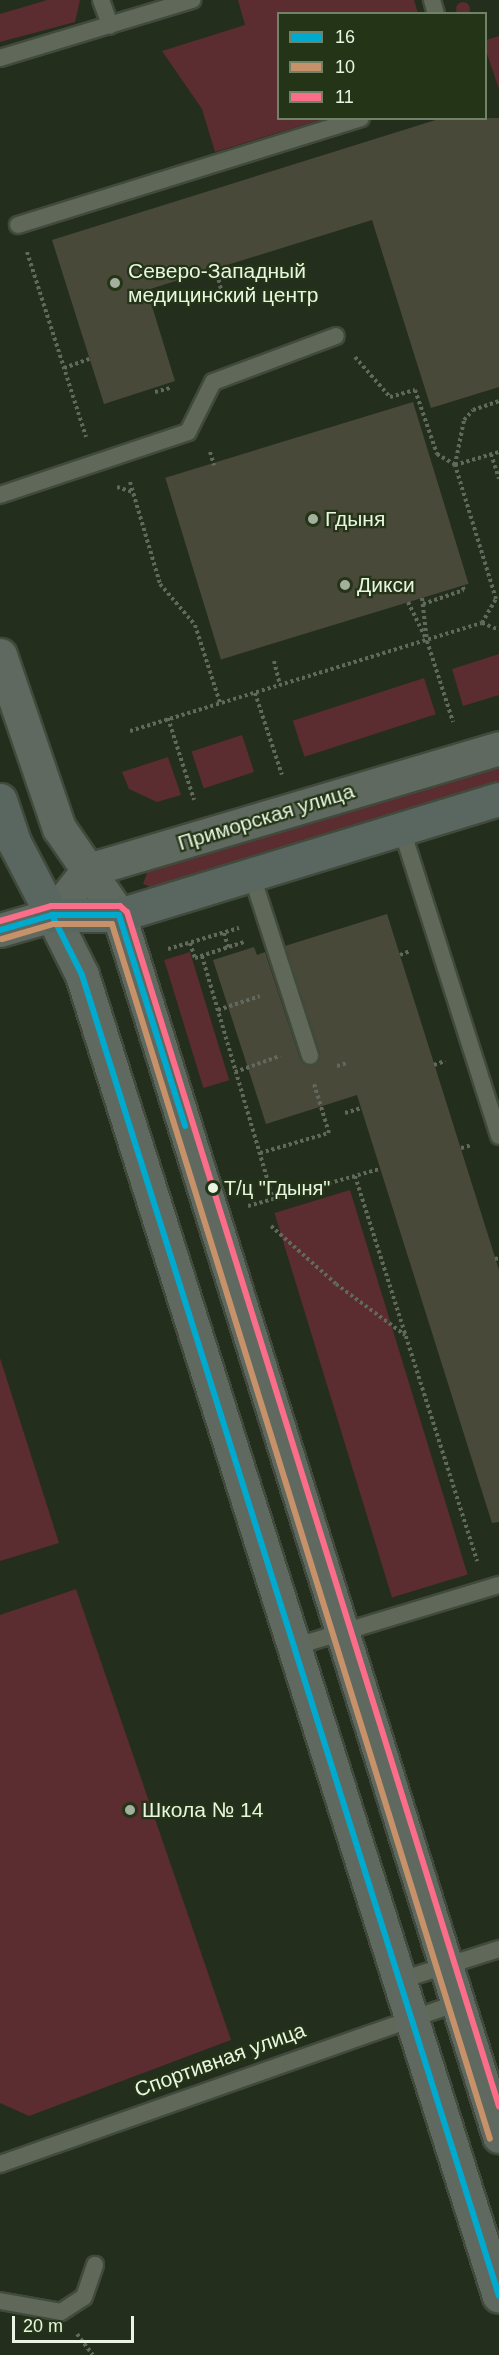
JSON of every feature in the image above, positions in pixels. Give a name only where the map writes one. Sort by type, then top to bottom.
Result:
[{"type":"main road","points":[[0,655],[59,828],[119,915],[340,1634],[499,2136]]},
{"type":"main road","name":"Приморская улица","points":[[88,870],[499,748]]},
{"type":"main road","points":[[0,930],[52,915],[119,915],[499,799]]},
{"type":"main road","points":[[0,800],[14,842],[82,975],[499,2296]]},
{"type":"main road","points":[[52,915],[88,870]]},
{"type":"lane","points":[[101,0],[110,25]]},
{"type":"lane","points":[[0,58],[192,0]]},
{"type":"lane","points":[[18,225],[355,120]]},
{"type":"lane","points":[[0,495],[188,432],[213,382],[336,336]]},
{"type":"lane","points":[[402,830],[499,1136]]},
{"type":"lane","points":[[252,876],[309,1052]]},
{"type":"lane","points":[[293,1647],[493,1588]]},
{"type":"lane","points":[[398,1981],[499,1949]]},
{"type":"lane","name":"Спортивная улица","points":[[5,2158],[457,2003]]},
{"type":"lane","points":[[0,2301],[61,2312],[84,2297],[95,2265]]},
{"type":"path","points":[[18,225],[94,463]]},
{"type":"path","points":[[216,268],[222,293]]},
{"type":"path","points":[[336,336],[390,397],[415,390],[437,454],[455,465],[499,452]]},
{"type":"path","points":[[64,368],[89,359]]},
{"type":"path","points":[[155,392],[170,388]]},
{"type":"path","points":[[482,623],[496,599],[455,465],[464,420],[472,410],[499,401]]},
{"type":"path","points":[[491,454],[499,479]]},
{"type":"path","points":[[133,493],[160,584],[195,625],[220,703]]},
{"type":"path","points":[[423,604],[464,590],[462,586]]},
{"type":"path","points":[[422,598],[427,640]]},
{"type":"path","points":[[408,602],[427,640],[454,726]]},
{"type":"path","points":[[130,731],[482,623],[499,630]]},
{"type":"path","points":[[274,661],[280,685]]},
{"type":"path","points":[[255,693],[283,779]]},
{"type":"path","points":[[168,718],[196,806]]},
{"type":"path","points":[[162,951],[252,924]]},
{"type":"path","points":[[224,933],[228,947]]},
{"type":"path","points":[[190,943],[195,958],[271,934]]},
{"type":"path","points":[[202,956],[273,1199]]},
{"type":"path","points":[[218,1010],[287,986]]},
{"type":"path","points":[[236,1072],[309,1052],[329,1133],[260,1153]]},
{"type":"path","points":[[434,1065],[441,1062]]},
{"type":"path","points":[[345,1113],[361,1108]]},
{"type":"path","points":[[461,1148],[471,1146]]},
{"type":"path","points":[[245,1207],[380,1169]]},
{"type":"path","points":[[355,1176],[405,1335],[493,1588]]},
{"type":"path","points":[[271,1226],[336,1284],[405,1335]]},
{"type":"shaded area","points":[[47,0],[80,0],[75,22],[0,42],[0,14]]},
{"type":"shaded area","points":[[238,0],[414,0],[418,12],[277,12],[277,120],[320,120],[215,152],[202,109],[162,51],[245,25]]},
{"type":"shaded area","points":[[460,2],[466,2],[470,6],[470,12],[456,12],[456,6]]},
{"type":"shaded area","points":[[499,36],[499,89],[487,54],[487,40]]},
{"type":"shaded area","points":[[499,654],[499,695],[463,706],[452,669]]},
{"type":"shaded area","points":[[424,678],[436,714],[304,757],[293,721]]},
{"type":"shaded area","points":[[242,735],[254,772],[204,788],[192,751]]},
{"type":"shaded area","points":[[168,757],[181,795],[157,802],[129,789],[122,772]]},
{"type":"shaded area","points":[[499,764],[499,784],[153,888],[143,884],[148,870]]},
{"type":"shaded area","points":[[190,952],[229,1080],[203,1088],[164,960]]},
{"type":"shaded area","points":[[350,1190],[468,1574],[392,1598],[274,1213]]},
{"type":"shaded area","points":[[0,1358],[59,1543],[0,1561]]},
{"type":"shaded area","points":[[76,1589],[231,2040],[29,2116],[0,2103],[0,1615]]},
{"type":"building","points":[[499,118],[499,387],[431,408],[372,220],[147,290],[175,381],[104,404],[52,240],[436,120]]},
{"type":"building","name":"Гдыня","points":[[413,402],[469,584],[221,659],[165,478]]},
{"type":"building","points":[[387,914],[499,1270],[499,1522],[492,1523],[357,1095],[266,1124],[213,960],[254,947],[257,955],[265,952],[300,1059],[313,1066],[320,1053],[285,946]]},
{"type":"transit line","name":"11","points":[[0,921],[51,906],[120,906],[127,912],[499,2106]]},
{"type":"transit line","name":"16","points":[[52,915],[82,975],[499,2296]]},
{"type":"transit line","name":"16","points":[[0,930],[52,915],[119,915],[185,1126]]},
{"type":"transit line","name":"10","points":[[2,939],[53,924],[112,924],[490,2139]]},
{"type":"place","name":"Северо-Западный медицинский центр","points":[[115,283]]},
{"type":"place","name":"Гдыня","points":[[313,519]]},
{"type":"place","name":"Дикси","points":[[345,585]]},
{"type":"place","name":"Т/ц \"Гдыня\"","points":[[213,1188]]},
{"type":"place","name":"Школа № 14","points":[[130,1810]]}]
